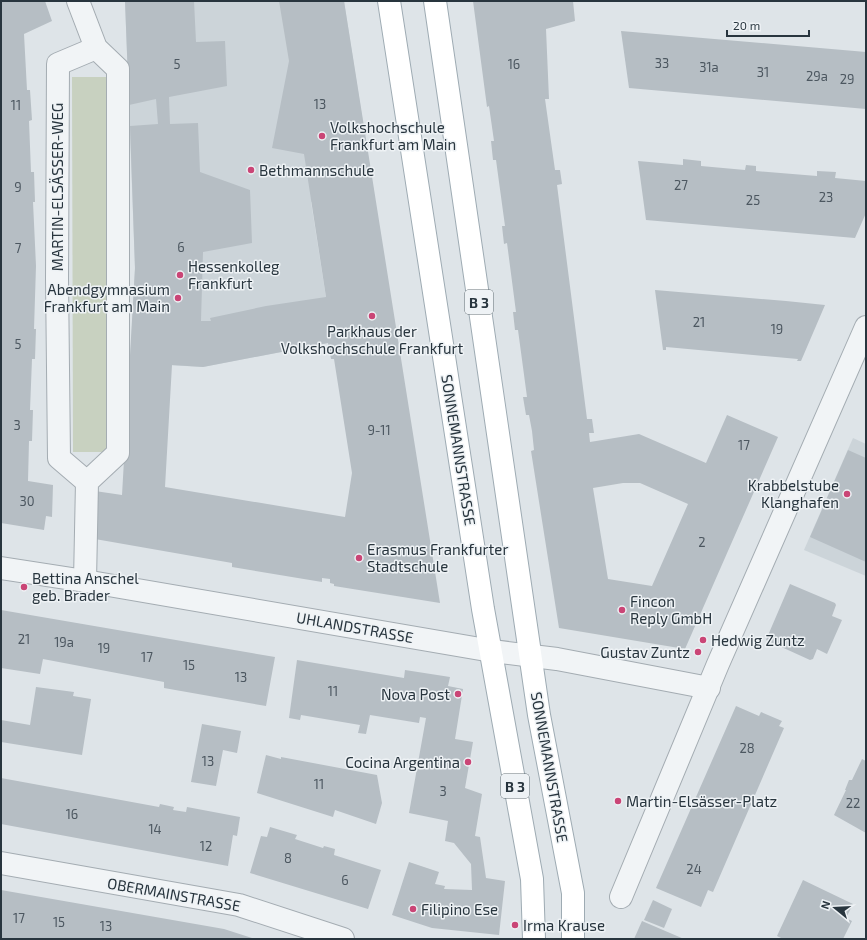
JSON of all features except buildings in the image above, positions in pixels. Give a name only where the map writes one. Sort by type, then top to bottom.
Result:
[{"type":"main road","name":"SONNEMANNSTRASSE","points":[[389,1],[483,609],[492,651],[532,879],[535,930]]},
{"type":"main road","name":"SONNEMANNSTRASSE","points":[[435,1],[540,715],[572,892],[572,939]]},
{"type":"street","points":[[78,1],[96,48],[118,69],[118,453],[87,482],[85,581]]},
{"type":"street","name":"MARTIN-ELSÄSSER-WEG","points":[[87,482],[59,458],[57,279],[58,64],[96,48]]},
{"type":"street","points":[[621,897],[709,688],[866,327]]},
{"type":"street","name":"UHLANDSTRASSE","points":[[1,568],[492,651],[531,656],[709,688]]},
{"type":"street","name":"OBERMAINSTRASSE","points":[[1,863],[239,905],[343,939]]},
{"type":"shaded area","name":"Bethmannschule","points":[[125,1],[344,1],[374,193],[311,202],[333,342],[203,367],[130,363],[135,268]]},
{"type":"shaded area","name":"Krabbelstube Klanghafen","points":[[853,438],[866,444],[866,576],[804,550]]},
{"type":"green space","points":[[72,77],[108,77],[108,452],[73,452]]},
{"type":"place","name":"Volkshochschule Frankfurt am Main","points":[[322,136]]},
{"type":"place","name":"Bethmannschule","points":[[251,170]]},
{"type":"place","name":"Hessenkolleg Frankfurt","points":[[180,275]]},
{"type":"place","name":"Abendgymnasium Frankfurt am Main","points":[[178,298]]},
{"type":"place","name":"Parkhaus der Volkshochschule Frankfurt","points":[[372,316]]},
{"type":"place","name":"Krabbelstube Klanghafen","points":[[847,494]]},
{"type":"place","name":"Erasmus Frankfurter Stadtschule","points":[[359,558]]},
{"type":"place","name":"Bettina Anschel geb. Brader","points":[[24,587]]},
{"type":"place","name":"Fincon Reply GmbH","points":[[622,610]]},
{"type":"place","name":"Hedwig Zuntz","points":[[703,640]]},
{"type":"place","name":"Gustav Zuntz","points":[[698,652]]},
{"type":"place","name":"Nova Post","points":[[458,694]]},
{"type":"place","name":"Cocina Argentina","points":[[468,762]]},
{"type":"place","name":"Martin-Elsässer-Platz","points":[[618,801]]},
{"type":"place","name":"Filipino Ese","points":[[413,909]]},
{"type":"place","name":"Irma Krause","points":[[515,925]]}]
